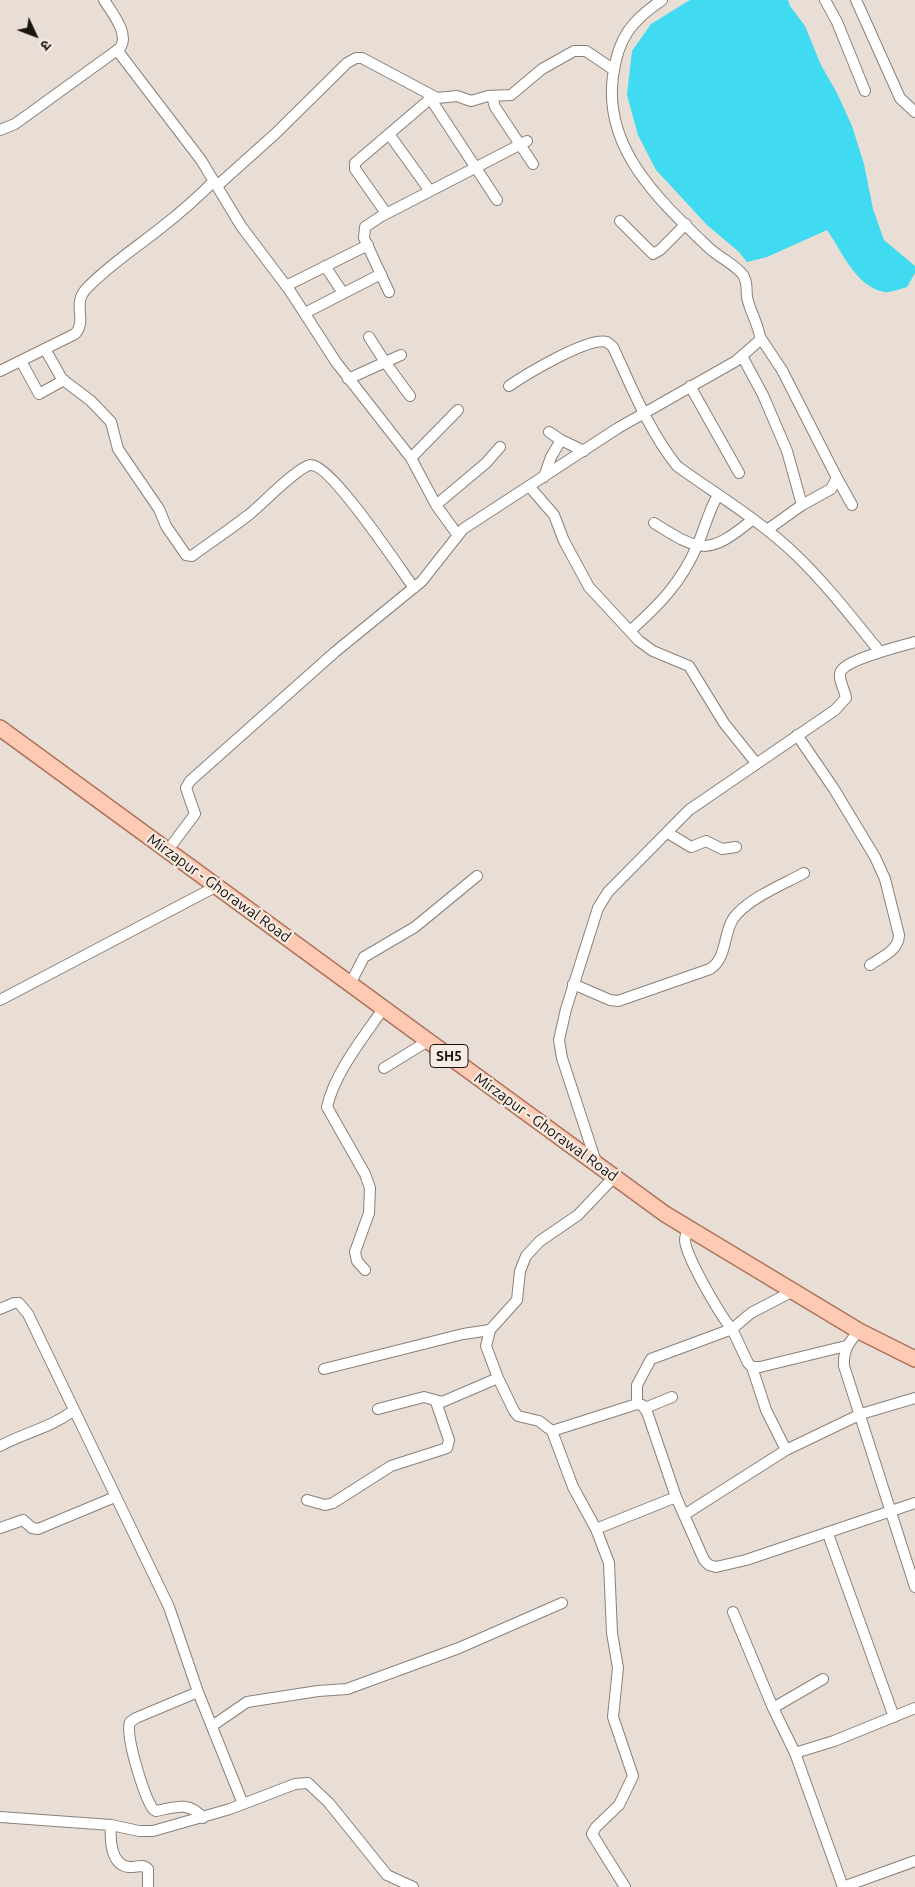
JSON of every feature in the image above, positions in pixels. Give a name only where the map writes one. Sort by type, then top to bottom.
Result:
[{"type":"main road","name":"Mirzapur - Ghorawal Road","points":[[0,728],[383,1009],[688,1228],[795,1290],[859,1331],[915,1359]]},
{"type":"street","points":[[0,130],[15,124],[117,50],[123,43],[124,36],[104,0]]},
{"type":"street","points":[[662,0],[633,22],[620,45],[614,70],[612,105],[616,129],[629,157],[654,192],[710,249],[733,265],[745,278],[747,297],[760,337],[782,370],[852,505]]},
{"type":"street","points":[[825,0],[864,91]]},
{"type":"street","points":[[856,0],[900,98],[915,112]]},
{"type":"street","points":[[117,50],[185,138],[241,226],[286,286],[348,379],[410,458],[436,505],[457,534]]},
{"type":"street","points":[[0,371],[78,331],[80,321],[78,301],[86,289],[275,134],[348,63],[356,58],[362,58],[429,97],[442,99],[457,96],[471,101],[492,96],[511,95],[542,69],[574,51],[586,51],[614,70]]},
{"type":"street","points":[[492,96],[495,107],[524,143],[533,164]]},
{"type":"street","points":[[386,213],[355,166],[364,153],[389,134],[429,97]]},
{"type":"street","points":[[429,97],[497,200]]},
{"type":"street","points":[[389,134],[430,191]]},
{"type":"street","points":[[389,292],[364,238],[365,227],[386,213],[524,143]]},
{"type":"street","points":[[620,221],[653,254],[660,250],[686,224]]},
{"type":"street","points":[[286,286],[368,245]]},
{"type":"street","points":[[325,266],[343,294]]},
{"type":"street","points":[[304,313],[381,274]]},
{"type":"street","points":[[369,337],[410,396]]},
{"type":"street","points":[[168,850],[195,814],[186,788],[190,781],[335,652],[414,588],[432,570],[457,534],[644,413],[742,356],[757,344],[760,337]]},
{"type":"street","points":[[509,386],[556,358],[604,340],[613,347],[644,413],[677,466],[767,530],[817,576],[880,652]]},
{"type":"street","points":[[45,349],[59,375],[91,401],[112,422],[118,449],[159,509],[166,526],[186,555],[192,556],[250,514],[298,471],[308,465],[314,465],[329,475],[344,492],[414,588]]},
{"type":"street","points":[[348,379],[401,355]]},
{"type":"street","points":[[742,356],[763,395],[787,451],[802,505]]},
{"type":"street","points":[[21,361],[39,394],[64,380]]},
{"type":"street","points":[[690,386],[739,473]]},
{"type":"street","points":[[410,458],[458,410]]},
{"type":"street","points":[[548,432],[584,451]]},
{"type":"street","points":[[544,477],[551,457],[561,440]]},
{"type":"street","points":[[436,505],[486,463],[500,447]]},
{"type":"street","points":[[767,530],[802,505],[831,489],[837,478]]},
{"type":"street","points":[[530,486],[554,515],[564,541],[589,587],[630,631],[653,651],[689,666],[724,722],[756,763]]},
{"type":"street","points":[[630,631],[672,591],[698,545],[706,517],[718,496]]},
{"type":"street","points":[[654,523],[684,542],[708,546],[720,543],[752,520]]},
{"type":"street","points":[[596,1162],[562,1058],[559,1040],[573,984],[598,908],[608,892],[689,810],[835,710],[846,698],[840,677],[841,671],[846,666],[880,652],[915,642]]},
{"type":"street","points":[[797,735],[834,789],[875,857],[885,879],[900,935],[899,942],[894,949],[870,965]]},
{"type":"street","points":[[668,832],[690,847],[706,841],[722,849],[736,847]]},
{"type":"street","points":[[573,984],[610,1000],[618,1001],[710,969],[719,961],[731,923],[736,915],[753,902],[804,873]]},
{"type":"street","points":[[350,984],[364,957],[415,927],[477,876]]},
{"type":"street","points":[[0,1000],[216,886]]},
{"type":"street","points":[[365,1270],[357,1261],[355,1252],[369,1213],[370,1188],[365,1174],[327,1107],[329,1096],[355,1051],[383,1009]]},
{"type":"street","points":[[384,1068],[428,1041]]},
{"type":"street","points":[[614,1176],[578,1216],[540,1241],[526,1256],[520,1271],[517,1300],[490,1330],[486,1346],[498,1378],[518,1416],[539,1421],[552,1432],[573,1487],[596,1529],[609,1563],[612,1588],[612,1633],[618,1668],[613,1717],[633,1776],[618,1805],[596,1827],[592,1834],[593,1839],[625,1887]]},
{"type":"street","points":[[688,1228],[685,1240],[690,1254],[719,1313],[732,1329],[752,1366],[766,1410],[786,1450]]},
{"type":"street","points":[[795,1290],[751,1313],[732,1329],[651,1359],[637,1385],[641,1406],[676,1497],[704,1560],[709,1565],[716,1567],[746,1560],[828,1534],[915,1503]]},
{"type":"street","points":[[0,1309],[14,1303],[19,1303],[24,1308],[169,1607],[198,1692],[243,1804]]},
{"type":"street","points":[[324,1369],[463,1334],[490,1330]]},
{"type":"street","points":[[859,1331],[846,1346],[843,1356],[844,1366],[915,1586]]},
{"type":"street","points":[[752,1366],[760,1367],[846,1346]]},
{"type":"street","points":[[378,1409],[424,1397],[436,1402],[442,1402],[498,1378]]},
{"type":"street","points":[[552,1432],[672,1397]]},
{"type":"street","points":[[684,1515],[786,1450],[861,1414],[915,1398]]},
{"type":"street","points":[[307,1500],[325,1505],[333,1503],[391,1466],[447,1448],[449,1440],[436,1402]]},
{"type":"street","points":[[0,1446],[19,1436],[30,1434],[58,1422],[73,1411]]},
{"type":"street","points":[[0,1528],[23,1520],[32,1528],[38,1529],[115,1497]]},
{"type":"street","points":[[596,1529],[676,1497]]},
{"type":"street","points":[[828,1534],[894,1717]]},
{"type":"street","points":[[212,1726],[247,1702],[318,1690],[347,1689],[459,1648],[562,1603]]},
{"type":"street","points":[[733,1612],[794,1753],[843,1887],[915,1861]]},
{"type":"street","points":[[773,1708],[823,1679]]},
{"type":"street","points":[[198,1692],[136,1718],[130,1722],[129,1730],[142,1782],[153,1809],[156,1811],[188,1806],[196,1810],[203,1818]]},
{"type":"street","points":[[794,1753],[834,1741],[915,1708]]},
{"type":"street","points":[[0,1817],[112,1825],[139,1831],[153,1831],[203,1818],[295,1784],[308,1783],[329,1803],[387,1875],[412,1887]]},
{"type":"street","points":[[112,1825],[110,1839],[116,1857],[128,1868],[143,1866],[148,1869],[150,1882],[148,1887]]},
{"type":"water","points":[[690,0],[788,0],[790,6],[805,26],[821,65],[837,93],[852,126],[864,164],[873,209],[884,240],[915,266],[915,273],[907,287],[884,292],[865,283],[850,267],[827,230],[767,257],[747,262],[739,252],[707,225],[656,170],[638,135],[627,95],[632,51],[651,24]]}]
